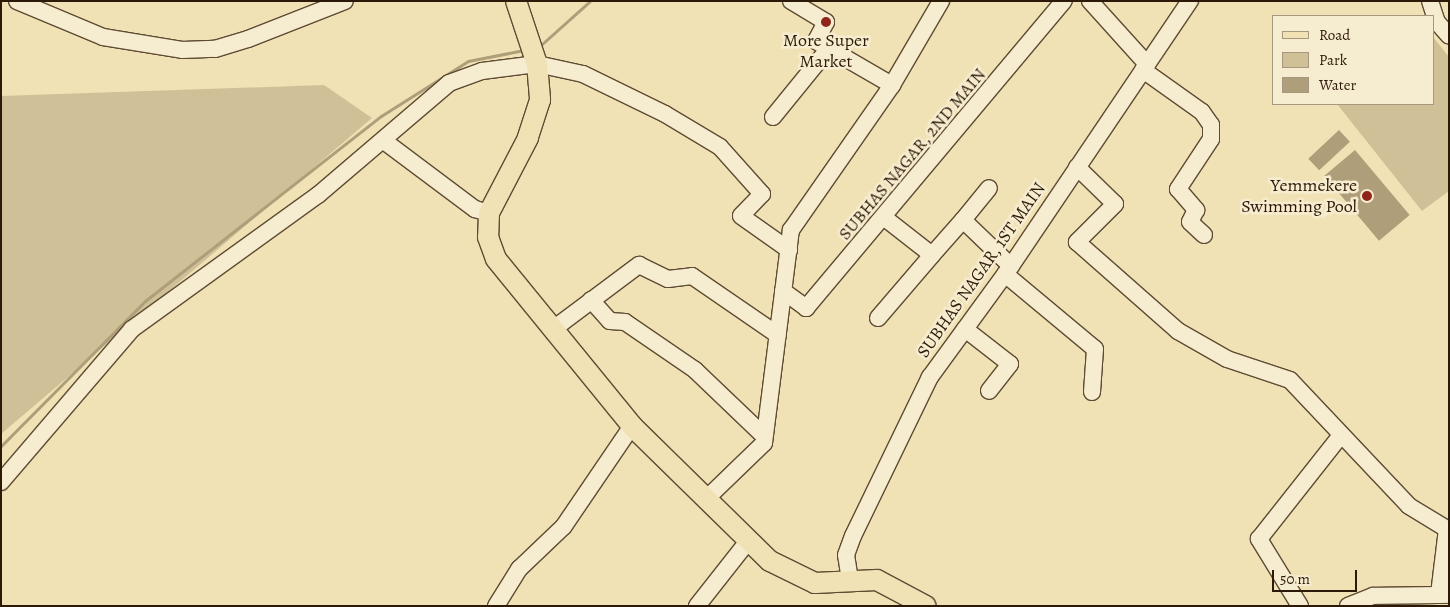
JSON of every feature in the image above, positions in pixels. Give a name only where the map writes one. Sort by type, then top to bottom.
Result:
[{"type":"main road","points":[[516,1],[537,64],[540,100],[528,138],[489,213],[488,237],[496,259],[632,426],[705,500],[770,560],[803,580],[877,580],[926,606]]},
{"type":"street","points":[[16,1],[103,37],[182,50],[215,49],[248,40],[345,1]]},
{"type":"street","points":[[791,1],[826,22],[816,41],[892,85]]},
{"type":"street","points":[[705,500],[764,442],[791,230],[892,85],[941,1]]},
{"type":"street","points":[[1090,1],[1145,67],[1202,112],[1211,125],[1211,139],[1178,189],[1196,210],[1190,222],[1204,236]]},
{"type":"street","name":"SUBHAS NAGAR, 1ST MAIN","points":[[850,580],[846,555],[853,536],[930,376],[1008,270],[1190,1]]},
{"type":"street","points":[[1430,1],[1435,15]]},
{"type":"street","name":"SUBHAS NAGAR, 2ND MAIN","points":[[783,292],[806,308],[886,220],[1057,4]]},
{"type":"street","points":[[1435,16],[1437,22],[1449,36]]},
{"type":"street","points":[[774,118],[828,48]]},
{"type":"street","points":[[1,482],[132,329],[318,195],[384,141],[405,117],[449,83],[482,71],[537,64],[582,74],[720,147],[762,194],[741,216],[789,250]]},
{"type":"street","points":[[384,141],[489,213]]},
{"type":"street","points":[[1077,167],[1115,204],[1077,242],[1178,331],[1227,359],[1290,380],[1409,506],[1448,527],[1444,594],[1373,596],[1348,606]]},
{"type":"street","points":[[878,318],[964,220],[989,188]]},
{"type":"street","points":[[886,220],[932,255]]},
{"type":"street","points":[[964,220],[1008,270],[1095,349],[1092,392]]},
{"type":"street","points":[[552,330],[640,265],[668,279],[692,276],[778,335]]},
{"type":"street","points":[[591,300],[610,321],[625,322],[695,370],[764,436]]},
{"type":"street","points":[[965,329],[1010,364],[989,391]]},
{"type":"street","points":[[496,606],[519,569],[564,526],[632,426]]},
{"type":"street","points":[[1300,606],[1259,539],[1341,435]]},
{"type":"street","points":[[697,606],[748,540]]},
{"type":"green space","points":[[1435,39],[1449,57],[1449,191],[1422,211],[1338,105],[1435,105]]},
{"type":"green space","points":[[324,85],[372,118],[1,434],[1,96]]},
{"type":"water","name":"Yemmekere Swimming Pool","points":[[1339,130],[1350,142],[1319,170],[1308,159]]},
{"type":"water","name":"Yemmekere Swimming Pool","points":[[1355,150],[1410,215],[1379,241],[1324,176]]},
{"type":"waterway","points":[[542,44],[590,1]]},
{"type":"waterway","points":[[1,446],[145,301],[381,116],[468,61],[524,50]]},
{"type":"place","name":"More Super Market","points":[[826,22]]},
{"type":"place","name":"Yemmekere Swimming Pool","points":[[1367,196]]}]
